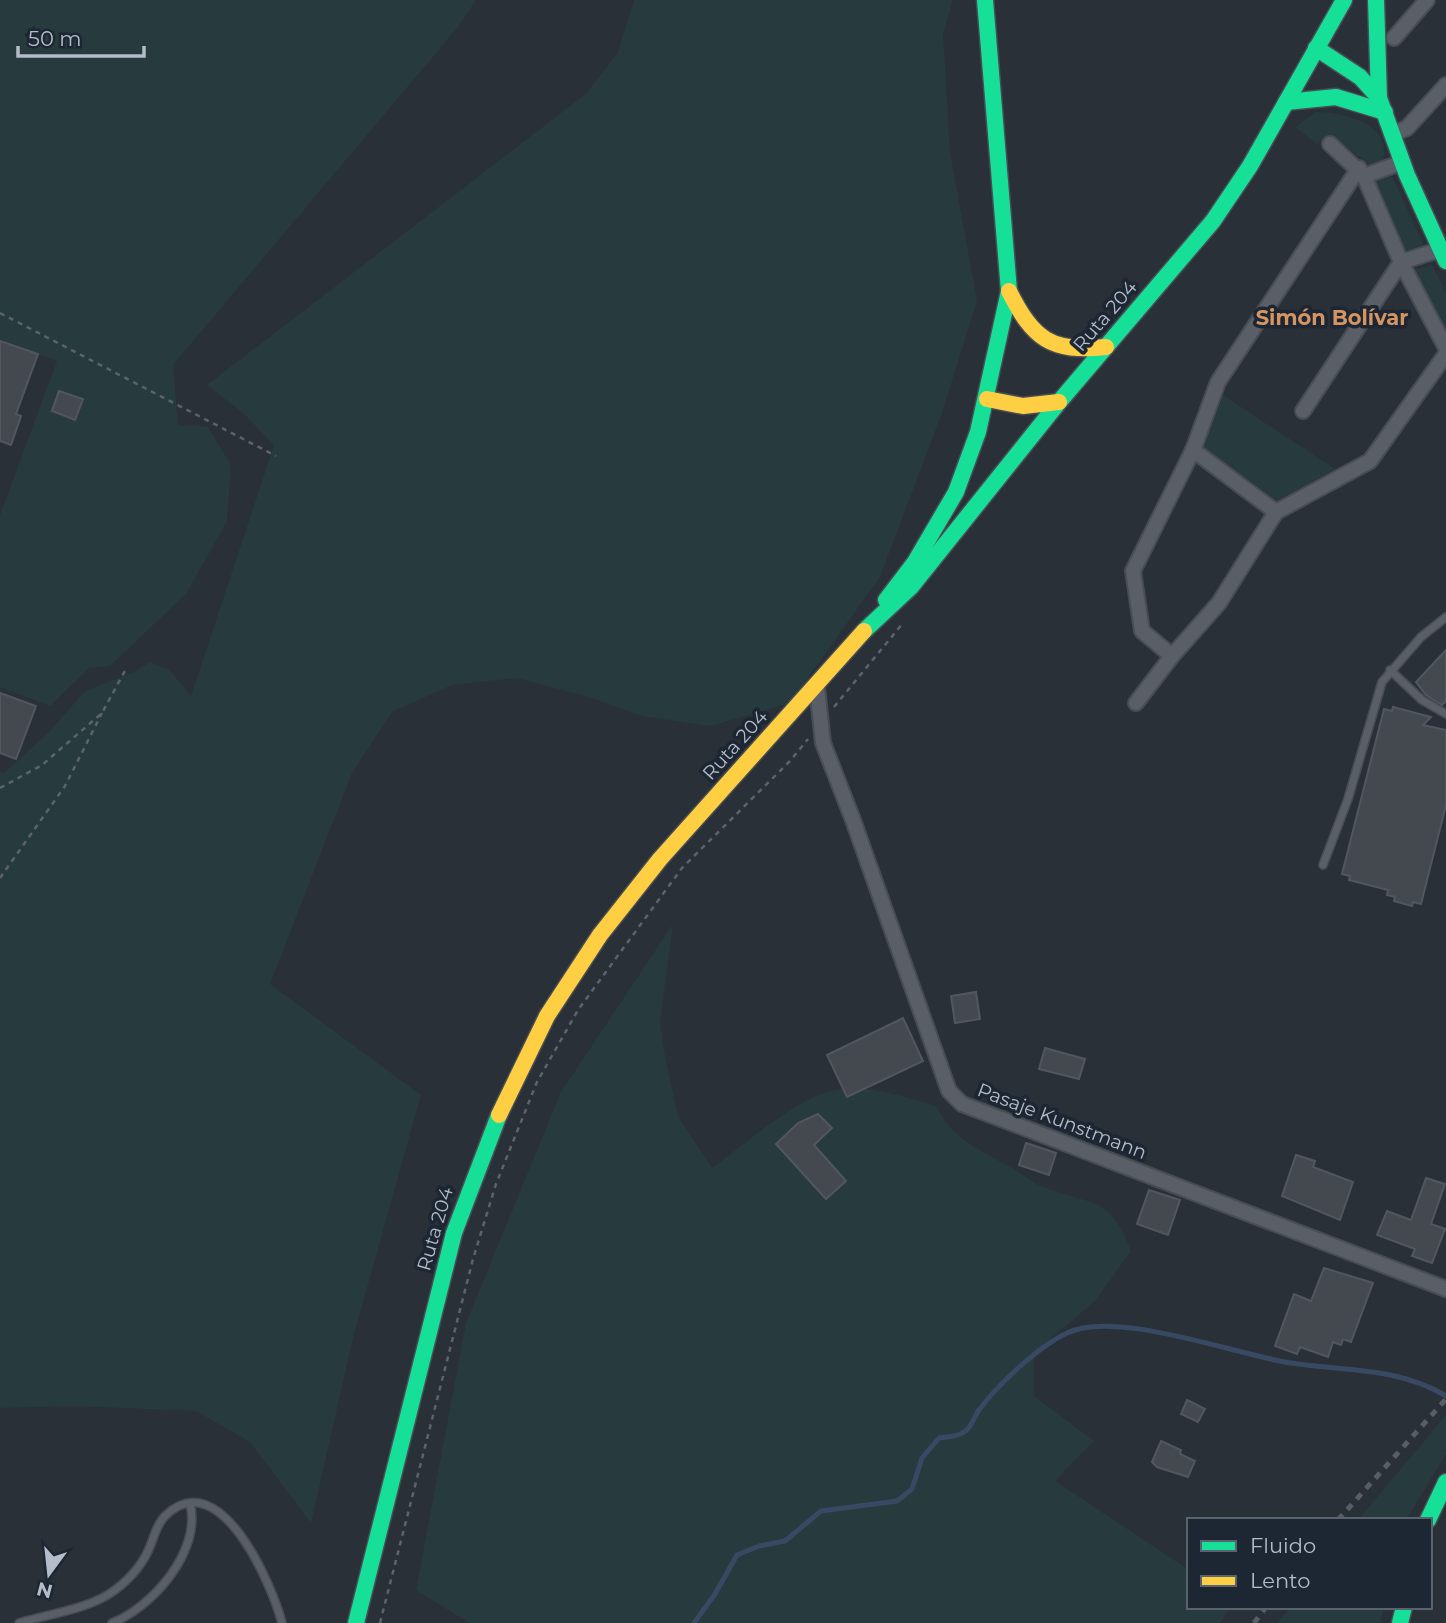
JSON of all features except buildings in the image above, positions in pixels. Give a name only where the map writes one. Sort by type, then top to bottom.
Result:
[{"type":"main road","points":[[859,636],[915,562],[956,492],[987,399],[1009,291],[985,0]]},
{"type":"main road","name":"Ruta 204","points":[[356,1623],[454,1233],[485,1144],[525,1058],[572,975],[629,896],[817,687],[859,636],[911,587],[1059,402],[1213,221],[1238,184],[1344,0]]},
{"type":"main road","points":[[1376,0],[1375,45],[1382,105],[1443,255]]},
{"type":"main road","points":[[1316,48],[1360,77],[1382,105]]},
{"type":"main road","points":[[1286,102],[1321,94],[1382,105]]},
{"type":"main road","points":[[1009,291],[1032,332],[1045,342],[1080,351],[1106,346]]},
{"type":"main road","points":[[987,399],[1023,406],[1059,402]]},
{"type":"main road","points":[[1429,1518],[1446,1482]]},
{"type":"street","points":[[1394,38],[1427,0]]},
{"type":"street","points":[[1393,134],[1407,128],[1444,91]]},
{"type":"street","points":[[1330,144],[1362,172],[1401,262],[1446,348]]},
{"type":"street","points":[[1172,656],[1142,631],[1133,571],[1193,450],[1218,382],[1362,172],[1403,162]]},
{"type":"street","points":[[1303,411],[1401,262],[1443,255]]},
{"type":"street","points":[[1136,703],[1172,656],[1219,603],[1276,512],[1370,461],[1446,354]]},
{"type":"street","points":[[1193,450],[1276,512]]},
{"type":"street","name":"Pasaje Kunstmann","points":[[817,687],[823,743],[832,769],[853,820],[949,1091],[962,1104],[1446,1289]]},
{"type":"lane","points":[[1323,865],[1348,799],[1373,704],[1390,670],[1446,617]]},
{"type":"lane","points":[[1390,670],[1422,700],[1446,714]]},
{"type":"lane","points":[[19,1623],[101,1599],[114,1591],[136,1571],[166,1515],[190,1504],[218,1510],[239,1534],[263,1573],[282,1623]]},
{"type":"lane","points":[[111,1623],[140,1608],[171,1573],[191,1534],[190,1504]]},
{"type":"path","points":[[1082,334],[1093,328],[1110,310]]},
{"type":"path","points":[[0,313],[276,456]]},
{"type":"path","points":[[380,1623],[473,1259],[496,1184],[537,1082],[578,1010],[682,868],[790,761],[909,617]]},
{"type":"path","points":[[0,878],[65,786],[127,667]]},
{"type":"path","points":[[0,788],[42,765],[102,713]]},
{"type":"green space","points":[[0,0],[476,0],[458,27],[173,365],[178,425],[208,427],[231,465],[227,521],[186,594],[110,666],[89,668],[50,706],[0,687],[0,515],[57,361],[0,341]]},
{"type":"green space","points":[[634,0],[953,0],[943,34],[950,152],[977,301],[942,413],[880,577],[790,703],[711,726],[642,716],[589,697],[517,678],[452,685],[392,712],[352,773],[270,984],[421,1095],[353,1338],[311,1523],[250,1442],[196,1411],[72,1406],[0,1408],[0,772],[4,773],[49,732],[85,691],[134,672],[150,662],[169,670],[191,696],[274,445],[243,413],[207,385],[587,93],[618,52]]},
{"type":"green space","points":[[1316,112],[1351,117],[1373,129],[1384,147],[1383,160],[1369,164],[1332,136],[1324,137],[1317,144],[1295,127]]},
{"type":"green space","points":[[1392,176],[1424,246],[1405,251],[1374,182]]},
{"type":"green space","points":[[1432,265],[1446,292],[1446,331],[1413,270]]},
{"type":"green space","points":[[1223,395],[1335,469],[1277,501],[1203,447]]},
{"type":"green space","points":[[673,924],[660,1022],[666,1062],[678,1116],[712,1168],[774,1121],[808,1100],[841,1089],[865,1089],[936,1106],[951,1128],[980,1150],[1037,1184],[1106,1210],[1123,1232],[1131,1251],[1096,1300],[1034,1353],[1034,1396],[1094,1441],[1055,1481],[1187,1569],[1187,1609],[1230,1609],[1220,1623],[469,1623],[416,1590],[466,1323],[561,1092]]},
{"type":"green space","points":[[1446,1415],[1446,1454],[1407,1518],[1360,1518]]},
{"type":"green space","points":[[1288,1609],[1384,1609],[1381,1623],[1278,1623]]},
{"type":"waterway","points":[[694,1623],[715,1594],[737,1555],[759,1546],[785,1541],[821,1511],[897,1501],[912,1489],[922,1458],[939,1438],[958,1435],[967,1430],[979,1410],[1008,1378],[1044,1347],[1067,1333],[1088,1327],[1115,1326],[1145,1330],[1291,1363],[1390,1375],[1428,1387],[1446,1396]]},
{"type":"railway","points":[[1340,1518],[1446,1399]]},
{"type":"railway","points":[[1254,1623],[1264,1609]]},
{"type":"traffic: fast","points":[[886,600],[915,562],[956,492],[978,432],[1009,291],[985,0]]},
{"type":"traffic: fast","points":[[864,631],[911,587],[1059,402],[1213,221],[1250,166],[1344,0]]},
{"type":"traffic: fast","points":[[1376,0],[1379,98]]},
{"type":"traffic: fast","points":[[1316,48],[1360,77],[1379,98],[1407,175],[1446,261]]},
{"type":"traffic: fast","points":[[1286,102],[1336,97],[1385,112]]},
{"type":"traffic: fast","points":[[356,1623],[454,1233],[499,1115]]},
{"type":"traffic: fast","points":[[1429,1518],[1446,1482]]},
{"type":"traffic: fast","points":[[1400,1623],[1404,1609]]},
{"type":"traffic: slow","points":[[1009,291],[1027,321],[1046,339],[1071,348],[1106,347]]},
{"type":"traffic: slow","points":[[987,399],[1023,406],[1059,402]]},
{"type":"traffic: slow","points":[[499,1115],[547,1016],[600,935],[660,859],[864,631]]},
{"type":"district","name":"Simón Bolívar","points":[[1332,317]]}]
